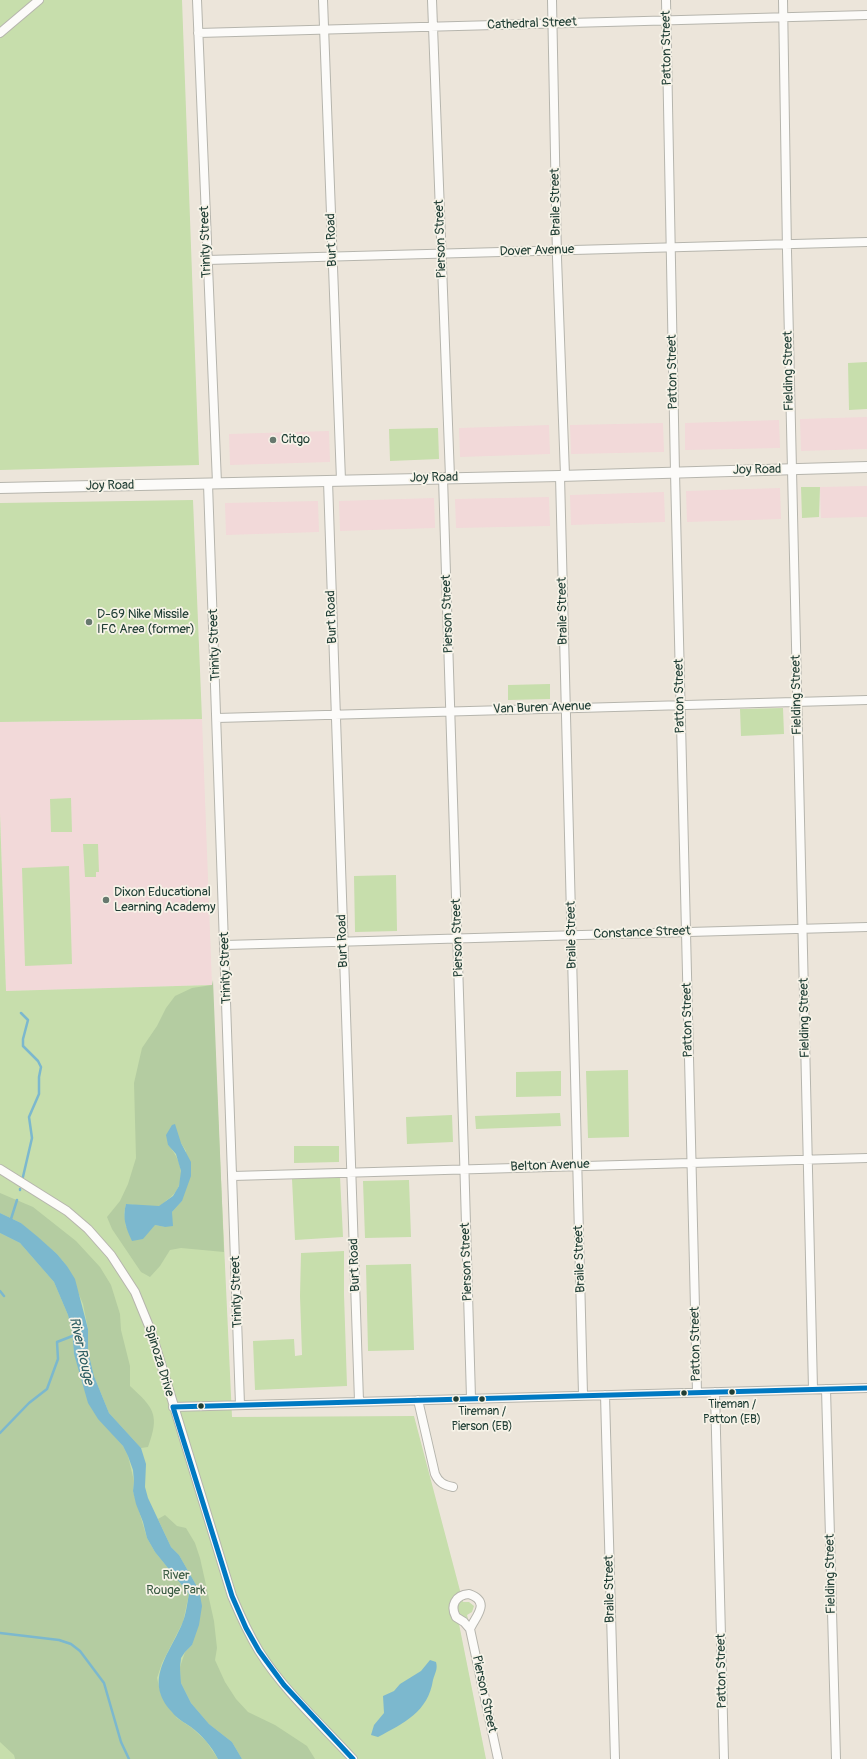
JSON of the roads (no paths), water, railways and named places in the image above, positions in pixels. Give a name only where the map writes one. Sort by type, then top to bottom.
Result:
[{"type":"main road","name":"Joy Road","points":[[0,488],[447,477],[562,476],[867,467]]},
{"type":"street","points":[[0,33],[39,0]]},
{"type":"street","name":"Trinity Street","points":[[197,0],[206,260],[217,718],[240,1405]]},
{"type":"street","name":"Burt Road","points":[[323,0],[342,480]]},
{"type":"street","name":"Pierson Street","points":[[432,0],[441,254],[451,711],[459,939],[471,1398]]},
{"type":"street","name":"Braile Street","points":[[552,0],[562,476],[565,707],[573,935],[583,1394]]},
{"type":"street","name":"Patton Street","points":[[666,0],[674,472],[697,1392]]},
{"type":"street","name":"Fielding Street","points":[[783,0],[791,469],[809,1159],[813,1389]]},
{"type":"street","name":"Cathedral Street","points":[[198,33],[867,15]]},
{"type":"street","name":"Dover Avenue","points":[[206,260],[867,242]]},
{"type":"street","name":"Burt Road","points":[[328,481],[359,1401]]},
{"type":"street","name":"Van Buren Avenue","points":[[217,718],[565,707],[867,700]]},
{"type":"street","name":"Constance Street","points":[[225,945],[867,927]]},
{"type":"street","name":"Belton Avenue","points":[[233,1176],[577,1165],[867,1158]]},
{"type":"street","name":"Spinoza Drive","points":[[0,1169],[67,1211],[88,1230],[111,1255],[135,1292],[150,1331],[232,1596],[246,1628],[259,1651],[284,1685],[353,1759]]},
{"type":"street","points":[[173,1407],[583,1394],[605,1395],[867,1388]]},
{"type":"street","name":"Fielding Street","points":[[826,1389],[836,1759]]},
{"type":"street","name":"Patton Street","points":[[715,1392],[724,1759]]},
{"type":"street","name":"Braile Street","points":[[605,1395],[615,1759]]},
{"type":"street","points":[[418,1400],[435,1474],[438,1481],[445,1486],[453,1487]]},
{"type":"street","name":"Pierson Street","points":[[470,1629],[498,1759]]},
{"type":"water","points":[[175,1124],[181,1143],[191,1162],[191,1176],[182,1201],[172,1212],[173,1226],[165,1227],[155,1225],[143,1239],[132,1241],[125,1223],[124,1214],[126,1204],[159,1206],[173,1196],[179,1186],[181,1171],[176,1154],[168,1145],[166,1135],[172,1125]]},
{"type":"water","name":"River Rouge","points":[[0,1213],[21,1223],[38,1237],[57,1254],[75,1279],[88,1329],[88,1351],[94,1376],[109,1413],[141,1448],[146,1464],[145,1487],[148,1498],[171,1547],[179,1555],[199,1590],[202,1606],[199,1625],[192,1645],[181,1658],[181,1683],[191,1703],[209,1724],[232,1742],[242,1759],[218,1759],[203,1737],[176,1717],[164,1701],[160,1690],[159,1679],[161,1668],[183,1621],[189,1594],[155,1552],[147,1538],[136,1504],[133,1491],[133,1470],[128,1456],[123,1446],[98,1419],[88,1403],[74,1354],[72,1331],[68,1315],[54,1282],[20,1243],[0,1233]]},
{"type":"water","points":[[430,1660],[436,1662],[436,1669],[430,1691],[420,1708],[406,1721],[388,1732],[378,1737],[371,1735],[374,1725],[384,1713],[383,1696],[394,1691],[400,1684],[421,1671]]},
{"type":"waterway","points":[[21,1013],[28,1020],[23,1039],[23,1046],[38,1061],[41,1067],[39,1077],[39,1094],[29,1117],[32,1138],[22,1181]]},
{"type":"waterway","points":[[11,1219],[17,1200]]},
{"type":"waterway","points":[[0,1291],[4,1296]]},
{"type":"waterway","name":"River Rouge","points":[[0,1433],[29,1403],[47,1389],[58,1359],[57,1342],[75,1335]]},
{"type":"waterway","points":[[0,1633],[59,1640],[71,1644],[80,1651],[104,1683],[121,1742],[129,1759]]},
{"type":"place","name":"Citgo","points":[[273,440]]},
{"type":"place","name":"D-69 Nike Missile IFC Area (former)","points":[[89,622]]},
{"type":"place","name":"Dixon Educational Learning Academy","points":[[106,900]]},
{"type":"place","name":"Tireman / Patton (EB)","points":[[732,1392]]},
{"type":"place","name":"Tireman / Pierson (EB)","points":[[482,1399]]},
{"type":"park label","name":"River Rouge Park","points":[[176,1584]]}]
